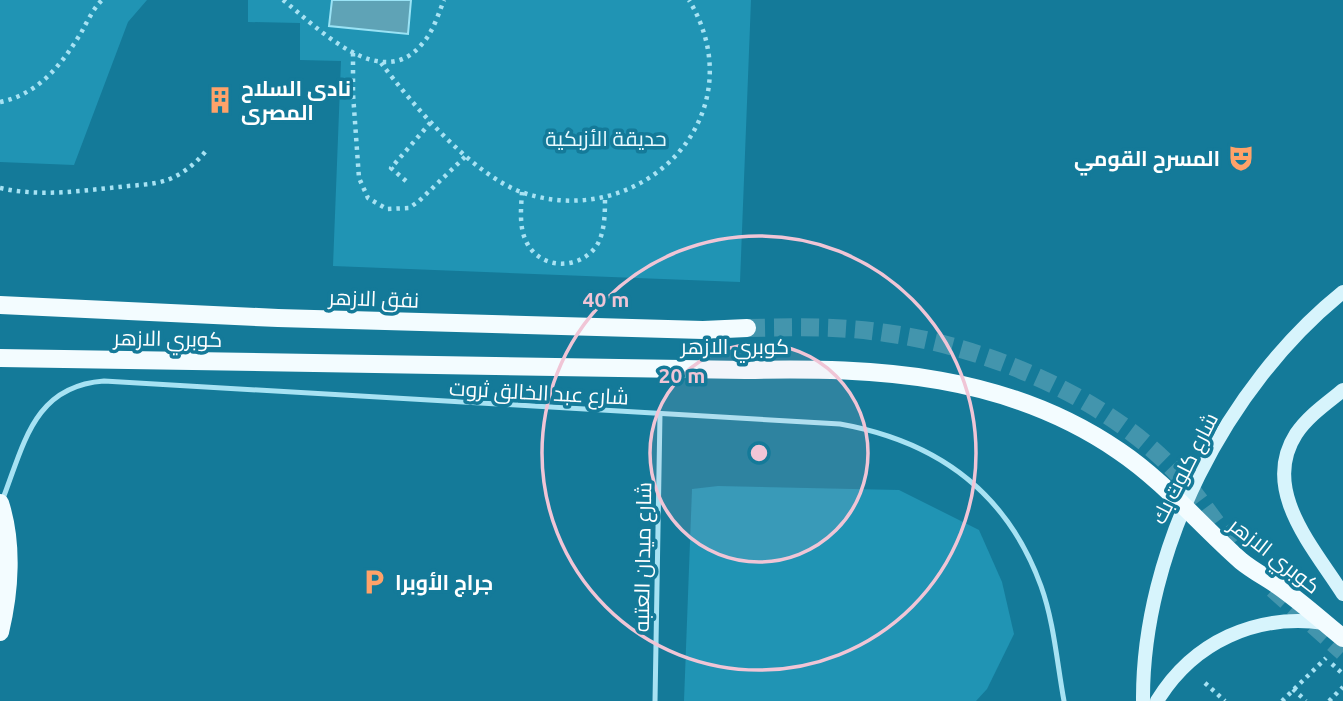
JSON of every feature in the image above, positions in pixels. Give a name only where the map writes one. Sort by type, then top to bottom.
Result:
[{"type":"main road","name":"نفق الازهر","points":[[0,305],[292,319],[703,330],[747,328]]},
{"type":"main road","name":"كوبري الازهر","points":[[0,358],[854,370],[965,384],[1051,412],[1120,452],[1152,477],[1251,570],[1294,598],[1343,638]]},
{"type":"main road","points":[[0,632],[5,612],[8,576],[7,540],[1,503]]},
{"type":"street","name":"شارع كلوت بك","points":[[1143,701],[1147,635],[1156,588],[1170,542],[1211,452],[1245,400],[1301,331],[1343,292]]},
{"type":"street","points":[[1343,390],[1307,421],[1296,435],[1288,452],[1284,488],[1289,506],[1343,594]]},
{"type":"street","points":[[1157,701],[1184,665],[1210,645],[1238,631],[1270,622],[1302,620],[1343,628]]},
{"type":"lane","name":"شارع عبد الخالق ثروت","points":[[1,503],[32,424],[41,410],[54,398],[86,383],[104,381],[840,424],[874,430],[916,446],[964,475],[1011,525],[1028,556],[1044,600],[1064,701]]},
{"type":"lane","name":"شارع ميدان العتبه","points":[[655,701],[660,414]]},
{"type":"path","points":[[0,102],[23,95],[41,85],[72,48],[102,0]]},
{"type":"path","points":[[283,0],[353,53],[366,60],[381,62],[395,61],[421,46],[444,0]]},
{"type":"path","points":[[381,62],[431,122],[501,183],[549,200],[577,201],[605,197],[649,177],[665,165],[692,135],[702,117],[709,96],[710,53],[706,32],[689,0]]},
{"type":"path","points":[[353,53],[359,178],[368,198],[387,209],[409,208],[467,155]]},
{"type":"path","points":[[406,181],[391,168],[431,122]]},
{"type":"path","points":[[0,188],[50,194],[148,184],[183,172],[206,151]]},
{"type":"path","points":[[522,192],[524,239],[532,252],[545,261],[560,265],[575,262],[589,254],[598,242],[605,212],[605,197]]},
{"type":"path","points":[[1282,701],[1325,657],[1343,674]]},
{"type":"path","points":[[1329,701],[1343,687]]},
{"type":"path","points":[[1293,690],[1306,701]]},
{"type":"green space","points":[[0,0],[147,0],[128,22],[74,165],[0,162]]},
{"type":"green space","name":"حديقة الأزبكية","points":[[248,0],[751,0],[740,282],[333,266],[341,61],[300,60],[300,23],[248,22]]},
{"type":"green space","points":[[718,486],[899,490],[979,530],[1002,582],[1014,634],[987,689],[976,701],[684,701],[692,489]]},
{"type":"shaded area","points":[[332,0],[411,0],[408,34],[329,26]]},
{"type":"tunnel","points":[[747,328],[834,328],[886,333],[962,349],[1039,378],[1076,396],[1143,441],[1180,477],[1237,550]]},
{"type":"tunnel","points":[[1273,589],[1343,652]]},
{"type":"place","name":"نادى السلاح المصرى","points":[[220,100]]},
{"type":"place","name":"المسرح القومي","points":[[1241,158]]},
{"type":"place","name":"جراج الأوبرا","points":[[374,582]]}]
